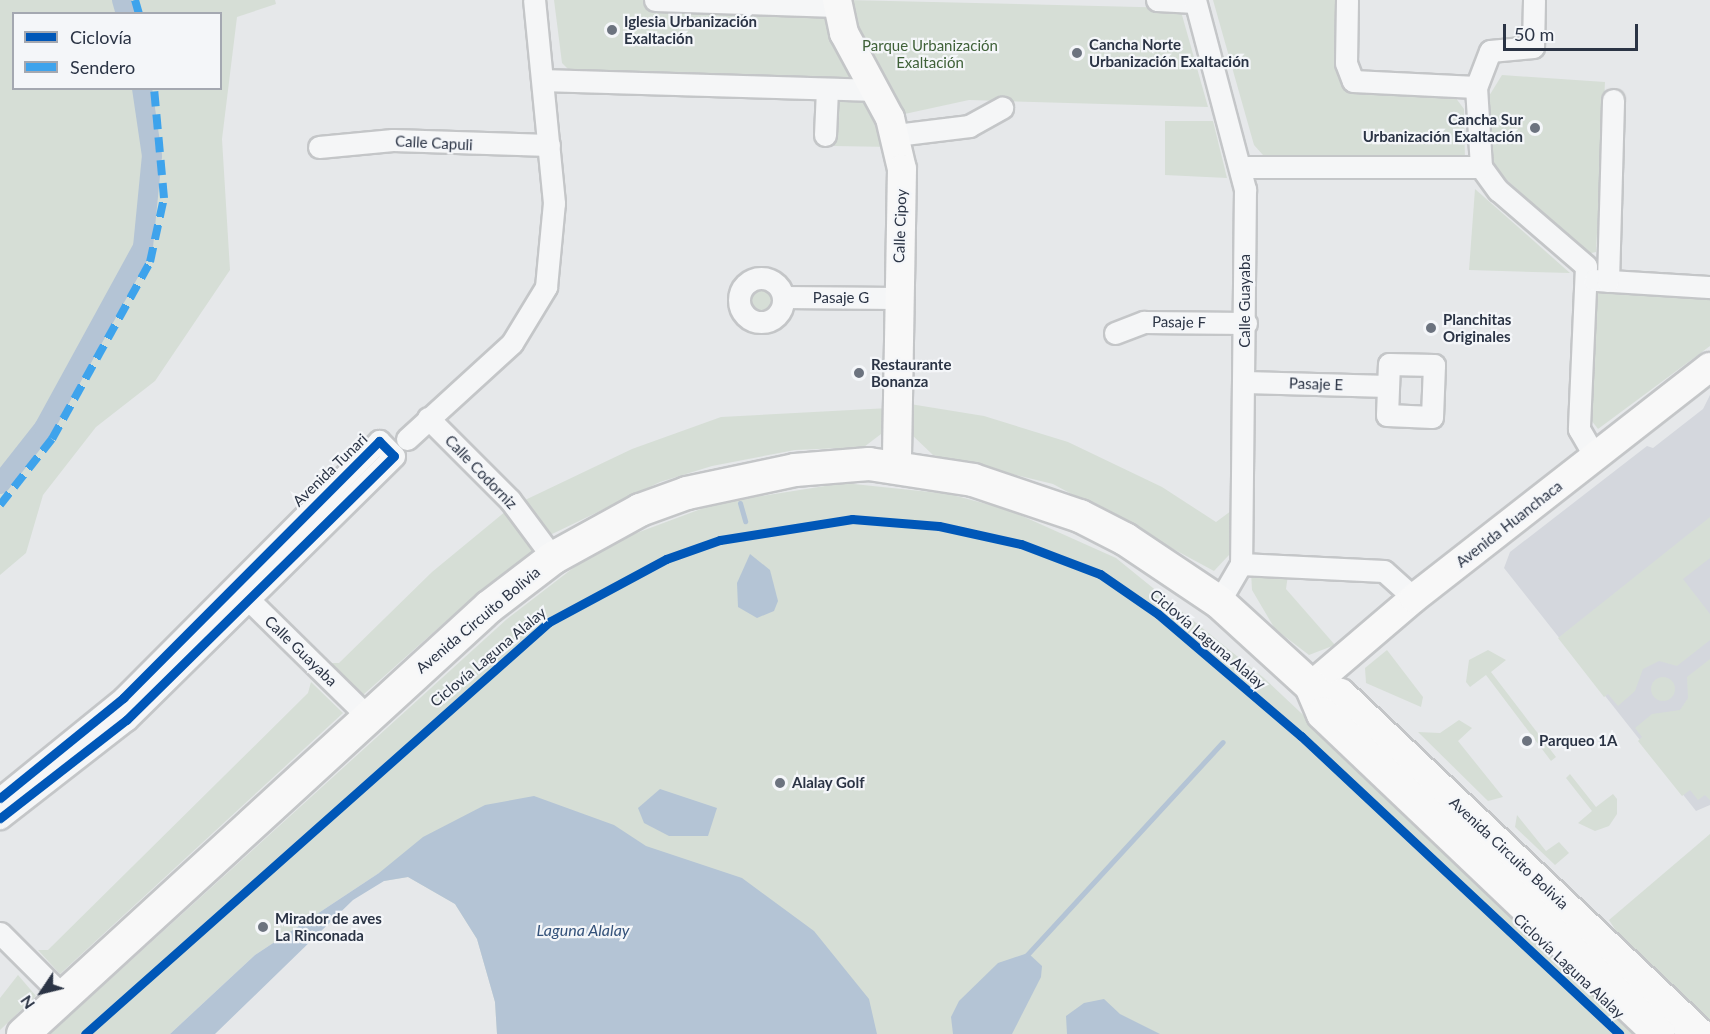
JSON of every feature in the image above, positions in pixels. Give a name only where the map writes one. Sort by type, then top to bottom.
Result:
[{"type":"main road","name":"Avenida Circuito Bolivia","points":[[23,1034],[489,607],[553,558],[640,510],[687,493],[795,470],[897,465],[973,480],[1080,516],[1125,539],[1219,602],[1311,686],[1323,714],[1659,1034]]},
{"type":"main road","name":"Avenida Circuito Bolivia","points":[[1311,686],[1340,695],[1698,1034]]},
{"type":"street","points":[[407,439],[512,343],[546,287],[554,203],[534,0]]},
{"type":"street","points":[[655,0],[837,3]]},
{"type":"street","points":[[1157,0],[1195,1]]},
{"type":"street","points":[[1347,0],[1346,63],[1353,81],[1476,87]]},
{"type":"street","points":[[1534,0],[1533,47],[1490,51],[1476,87],[1481,167],[1498,190],[1586,266],[1579,429],[1595,457]]},
{"type":"street","name":"Calle Guayaba","points":[[1195,1],[1241,167],[1246,323],[1241,564],[1219,602]]},
{"type":"street","name":"Calle Cipoy","points":[[837,3],[844,33],[876,90],[896,135],[902,169],[897,298],[897,465]]},
{"type":"street","points":[[543,80],[876,90]]},
{"type":"street","points":[[825,135],[827,89]]},
{"type":"street","points":[[1608,281],[1613,100]]},
{"type":"street","points":[[896,135],[969,126],[1002,108]]},
{"type":"street","name":"Calle Capuli","points":[[319,147],[393,140],[549,146]]},
{"type":"street","points":[[1241,167],[1481,167]]},
{"type":"street","points":[[1586,280],[1710,287]]},
{"type":"street","name":"Pasaje G","points":[[784,297],[897,298]]},
{"type":"street","name":"Pasaje F","points":[[1115,333],[1144,322],[1246,323]]},
{"type":"street","name":"Avenida Huanchaca","points":[[1311,686],[1414,598],[1710,367]]},
{"type":"street","name":"Pasaje E","points":[[1245,382],[1388,386]]},
{"type":"street","name":"Calle Codorniz","points":[[428,418],[510,500],[553,558]]},
{"type":"street","name":"Avenida Tunari","points":[[0,798],[123,698],[379,441],[394,456],[250,601],[126,720],[0,818]]},
{"type":"street","points":[[1241,564],[1384,571],[1414,598]]},
{"type":"street","name":"Calle Guayaba","points":[[234,585],[368,717]]},
{"type":"street","points":[[0,933],[63,996]]},
{"type":"shaded area","points":[[1710,395],[1710,805],[1696,811],[1504,568],[1510,552],[1647,446],[1653,448],[1703,409]]},
{"type":"green space","points":[[0,0],[275,0],[276,4],[237,17],[222,139],[230,270],[155,381],[96,427],[43,495],[26,553],[0,575]]},
{"type":"green space","name":"Parque Urbanización Exaltación","points":[[554,0],[643,0],[654,7],[832,15],[854,78],[571,72],[562,63]]},
{"type":"green space","name":"Parque Urbanización Exaltación","points":[[847,0],[1180,8],[1208,107],[969,100],[900,115],[862,45]]},
{"type":"green space","points":[[1213,0],[1337,0],[1336,64],[1342,85],[1452,93],[1464,109],[1465,160],[1263,155],[1254,145]]},
{"type":"green space","points":[[1502,75],[1605,82],[1596,252],[1587,254],[1494,168],[1489,96]]},
{"type":"green space","name":"Parque Urbanización Exaltación","points":[[838,97],[866,98],[892,147],[834,146]]},
{"type":"green space","points":[[1165,121],[1213,121],[1227,178],[1165,175]]},
{"type":"green space","points":[[1475,189],[1570,273],[1469,270]]},
{"type":"green space","points":[[762,288],[772,292],[776,302],[772,312],[762,316],[752,312],[748,302],[752,292]]},
{"type":"green space","points":[[1602,289],[1710,294],[1710,346],[1598,429],[1591,420],[1595,297]]},
{"type":"green space","points":[[910,404],[984,416],[1068,442],[1162,487],[1216,522],[1235,508],[1229,555],[1214,571],[1053,484],[933,455],[910,433]]},
{"type":"green space","points":[[889,408],[881,434],[864,447],[795,450],[712,466],[660,482],[550,535],[523,501],[632,449],[721,417]]},
{"type":"green space","points":[[844,483],[949,494],[1009,510],[1116,558],[1264,678],[1642,1034],[497,1034],[495,1002],[477,939],[455,904],[408,877],[384,881],[379,873],[255,955],[170,1034],[50,1034],[507,619],[577,565],[634,534],[717,503]]},
{"type":"green space","points":[[506,511],[537,549],[472,598],[363,695],[330,663],[339,663],[432,572]]},
{"type":"green space","points":[[1710,517],[1710,558],[1683,579],[1710,614],[1710,640],[1677,666],[1659,661],[1643,669],[1635,691],[1618,706],[1608,694],[1604,697],[1558,638]]},
{"type":"green space","points":[[1251,572],[1288,575],[1286,589],[1335,645],[1309,655],[1275,629],[1252,590]]},
{"type":"green space","points":[[1387,650],[1423,697],[1421,707],[1366,683],[1365,668]]},
{"type":"green space","points":[[1488,650],[1506,660],[1491,672],[1556,757],[1551,761],[1486,675],[1470,687],[1466,682],[1469,660]]},
{"type":"green space","points":[[1710,659],[1710,800],[1705,795],[1698,800],[1690,790],[1682,796],[1638,741],[1642,737],[1635,728],[1652,714],[1680,710],[1688,698],[1687,677]]},
{"type":"green space","points":[[1663,677],[1668,678],[1674,684],[1674,694],[1668,700],[1663,701],[1658,700],[1652,694],[1651,689],[1652,684],[1658,678]]},
{"type":"green space","points":[[311,682],[343,713],[60,974],[38,950],[48,950],[308,693]]},
{"type":"green space","points":[[1459,720],[1472,728],[1458,741],[1503,797],[1488,801],[1418,732],[1440,733]]},
{"type":"green space","points":[[1570,774],[1596,807],[1613,794],[1617,799],[1617,814],[1609,826],[1595,831],[1578,823],[1592,811],[1566,778]]},
{"type":"green space","points":[[1517,815],[1546,851],[1559,842],[1569,853],[1555,865],[1515,827]]},
{"type":"green space","points":[[1710,834],[1710,1030],[1626,946],[1609,920]]},
{"type":"green space","points":[[18,975],[36,996],[0,1030],[0,998]]},
{"type":"water","points":[[750,554],[770,570],[778,601],[774,611],[757,618],[738,607],[737,583]]},
{"type":"water","points":[[660,789],[717,808],[708,836],[669,836],[644,823],[638,808]]},
{"type":"water","name":"Laguna Alalay","points":[[534,796],[614,825],[646,846],[742,878],[814,931],[869,999],[877,1034],[497,1034],[495,1002],[477,939],[455,904],[408,877],[384,881],[353,900],[215,1034],[170,1034],[255,955],[379,873],[423,837],[485,805]]},
{"type":"water","points":[[1028,953],[1042,966],[1041,977],[1012,1034],[953,1034],[951,1017],[959,1001],[998,963]]},
{"type":"water","points":[[1104,999],[1120,1014],[1160,1034],[1067,1034],[1066,1016],[1084,1003]]},
{"type":"waterway","points":[[122,0],[125,12]]},
{"type":"waterway","points":[[0,484],[44,428],[143,247],[152,156],[142,90]]},
{"type":"waterway","points":[[740,503],[745,521]]},
{"type":"waterway","points":[[1025,957],[1223,742]]},
{"type":"marked path","points":[[135,0],[138,12]]},
{"type":"marked path","points":[[0,505],[52,439],[150,262],[164,198],[154,90]]},
{"type":"cycle path","points":[[0,798],[123,698],[379,441],[394,456],[126,720],[0,818]]},
{"type":"cycle path","name":"Ciclovía Laguna Alalay","points":[[85,1034],[549,622],[666,559],[720,540],[852,519],[939,526],[1021,544],[1100,574],[1158,614],[1301,736],[1619,1034]]},
{"type":"place","name":"Iglesia Urbanización Exaltación","points":[[612,30]]},
{"type":"place","name":"Cancha Norte Urbanización Exaltación","points":[[1077,53]]},
{"type":"place","name":"Cancha Sur Urbanización Exaltación","points":[[1535,128]]},
{"type":"place","name":"Planchitas Originales","points":[[1431,328]]},
{"type":"place","name":"Restaurante Bonanza","points":[[859,373]]},
{"type":"place","name":"Parqueo 1A","points":[[1527,741]]},
{"type":"place","name":"Alalay Golf","points":[[780,783]]},
{"type":"place","name":"Mirador de aves La Rinconada","points":[[263,927]]}]
